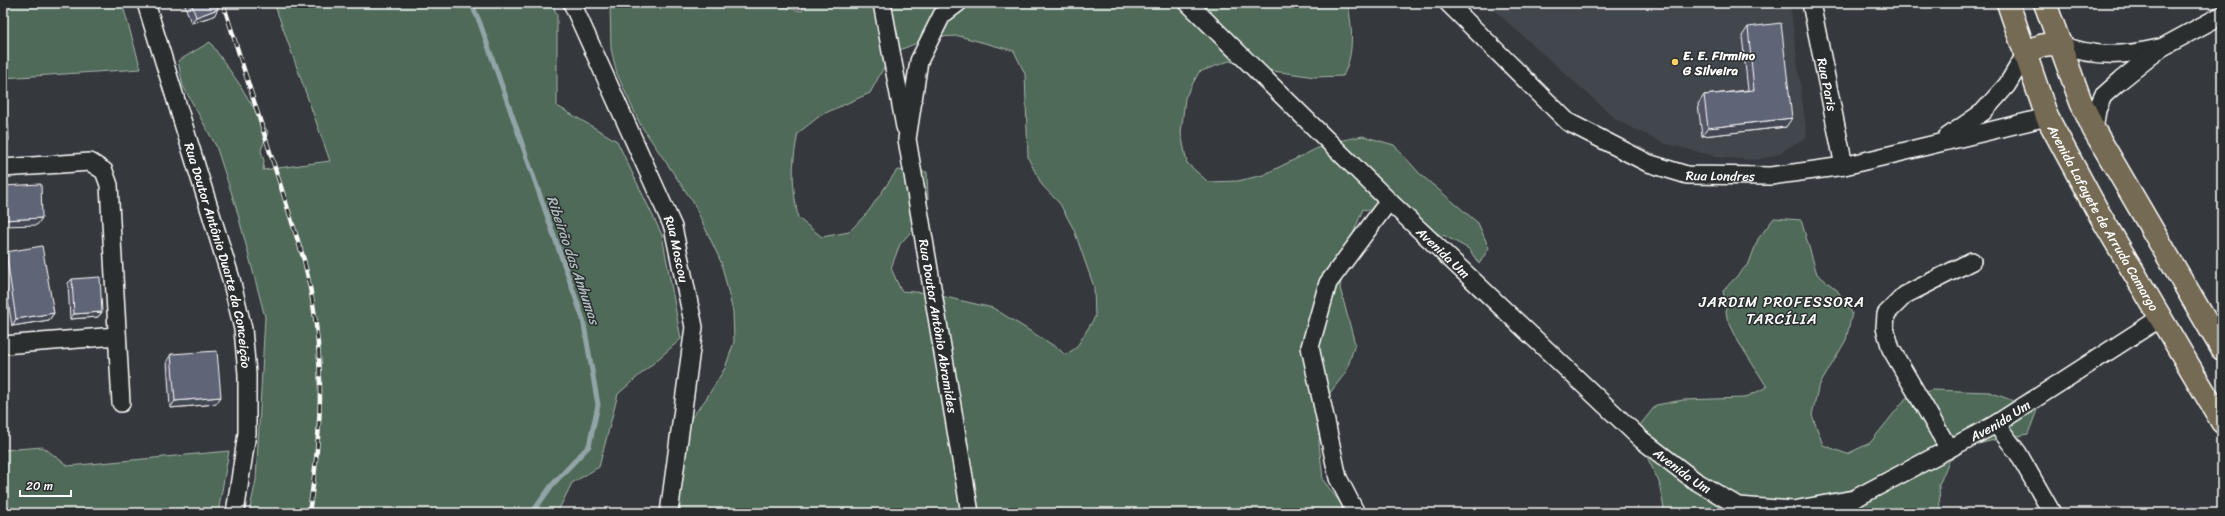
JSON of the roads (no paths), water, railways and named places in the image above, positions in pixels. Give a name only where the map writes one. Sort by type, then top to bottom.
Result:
[{"type":"main road","name":"Avenida Lafayete de Arruda Camargo","points":[[2008,3],[2047,117],[2160,318],[2222,422]]},
{"type":"main road","points":[[2045,3],[2062,45],[2081,102],[2094,130],[2222,349]]},
{"type":"main road","points":[[2025,55],[2036,46],[2046,43],[2062,45]]},
{"type":"main road","points":[[2067,154],[2082,150],[2090,145],[2094,130]]},
{"type":"street","name":"Rua Doutor Antônio Duarte da Conceição","points":[[146,3],[231,279],[243,329],[247,374],[247,433],[235,513]]},
{"type":"street","name":"Rua Moscou","points":[[572,3],[673,227],[694,327],[668,513]]},
{"type":"street","name":"Rua Doutor Antônio Abramides","points":[[882,3],[907,140],[970,513]]},
{"type":"street","name":"Rua Doutor Antônio Abramides","points":[[907,140],[919,61],[942,9],[958,3]]},
{"type":"street","name":"Avenida Um","points":[[1188,3],[1389,201],[1642,440],[1694,480],[1738,506],[1793,510],[1854,499],[1996,424],[2160,318]]},
{"type":"street","name":"Rua Londres","points":[[1448,3],[1568,122],[1648,163],[1687,175],[1771,176],[1844,166],[2047,117]]},
{"type":"street","name":"Rua Paris","points":[[1811,3],[1844,166]]},
{"type":"street","points":[[2094,130],[2097,110],[2103,96],[2161,48],[2222,15]]},
{"type":"street","points":[[2062,45],[2081,53],[2100,56],[2143,52],[2161,48]]},
{"type":"street","points":[[1938,143],[1983,112],[2007,86],[2025,55]]},
{"type":"street","points":[[3,168],[90,162],[104,170],[109,185],[121,403]]},
{"type":"street","points":[[1356,513],[1338,478],[1310,347],[1328,283],[1389,201]]},
{"type":"street","points":[[1948,449],[1891,349],[1885,328],[1886,314],[1905,295],[1972,261]]},
{"type":"street","points":[[3,345],[118,336]]},
{"type":"street","points":[[1996,424],[2018,453],[2052,513]]},
{"type":"waterway","name":"Ribeirão das Anhumas","points":[[471,3],[480,23],[583,319],[598,405],[589,446],[552,485],[532,513]]},
{"type":"railway","points":[[223,3],[304,260],[311,293],[316,325],[320,386],[317,448],[309,513]]},
{"type":"place","name":"E. E. Firmino G Silveira","points":[[1675,62]]},
{"type":"district","name":"JARDIM PROFESSORA TARCÍLIA","points":[[1782,310]]}]
